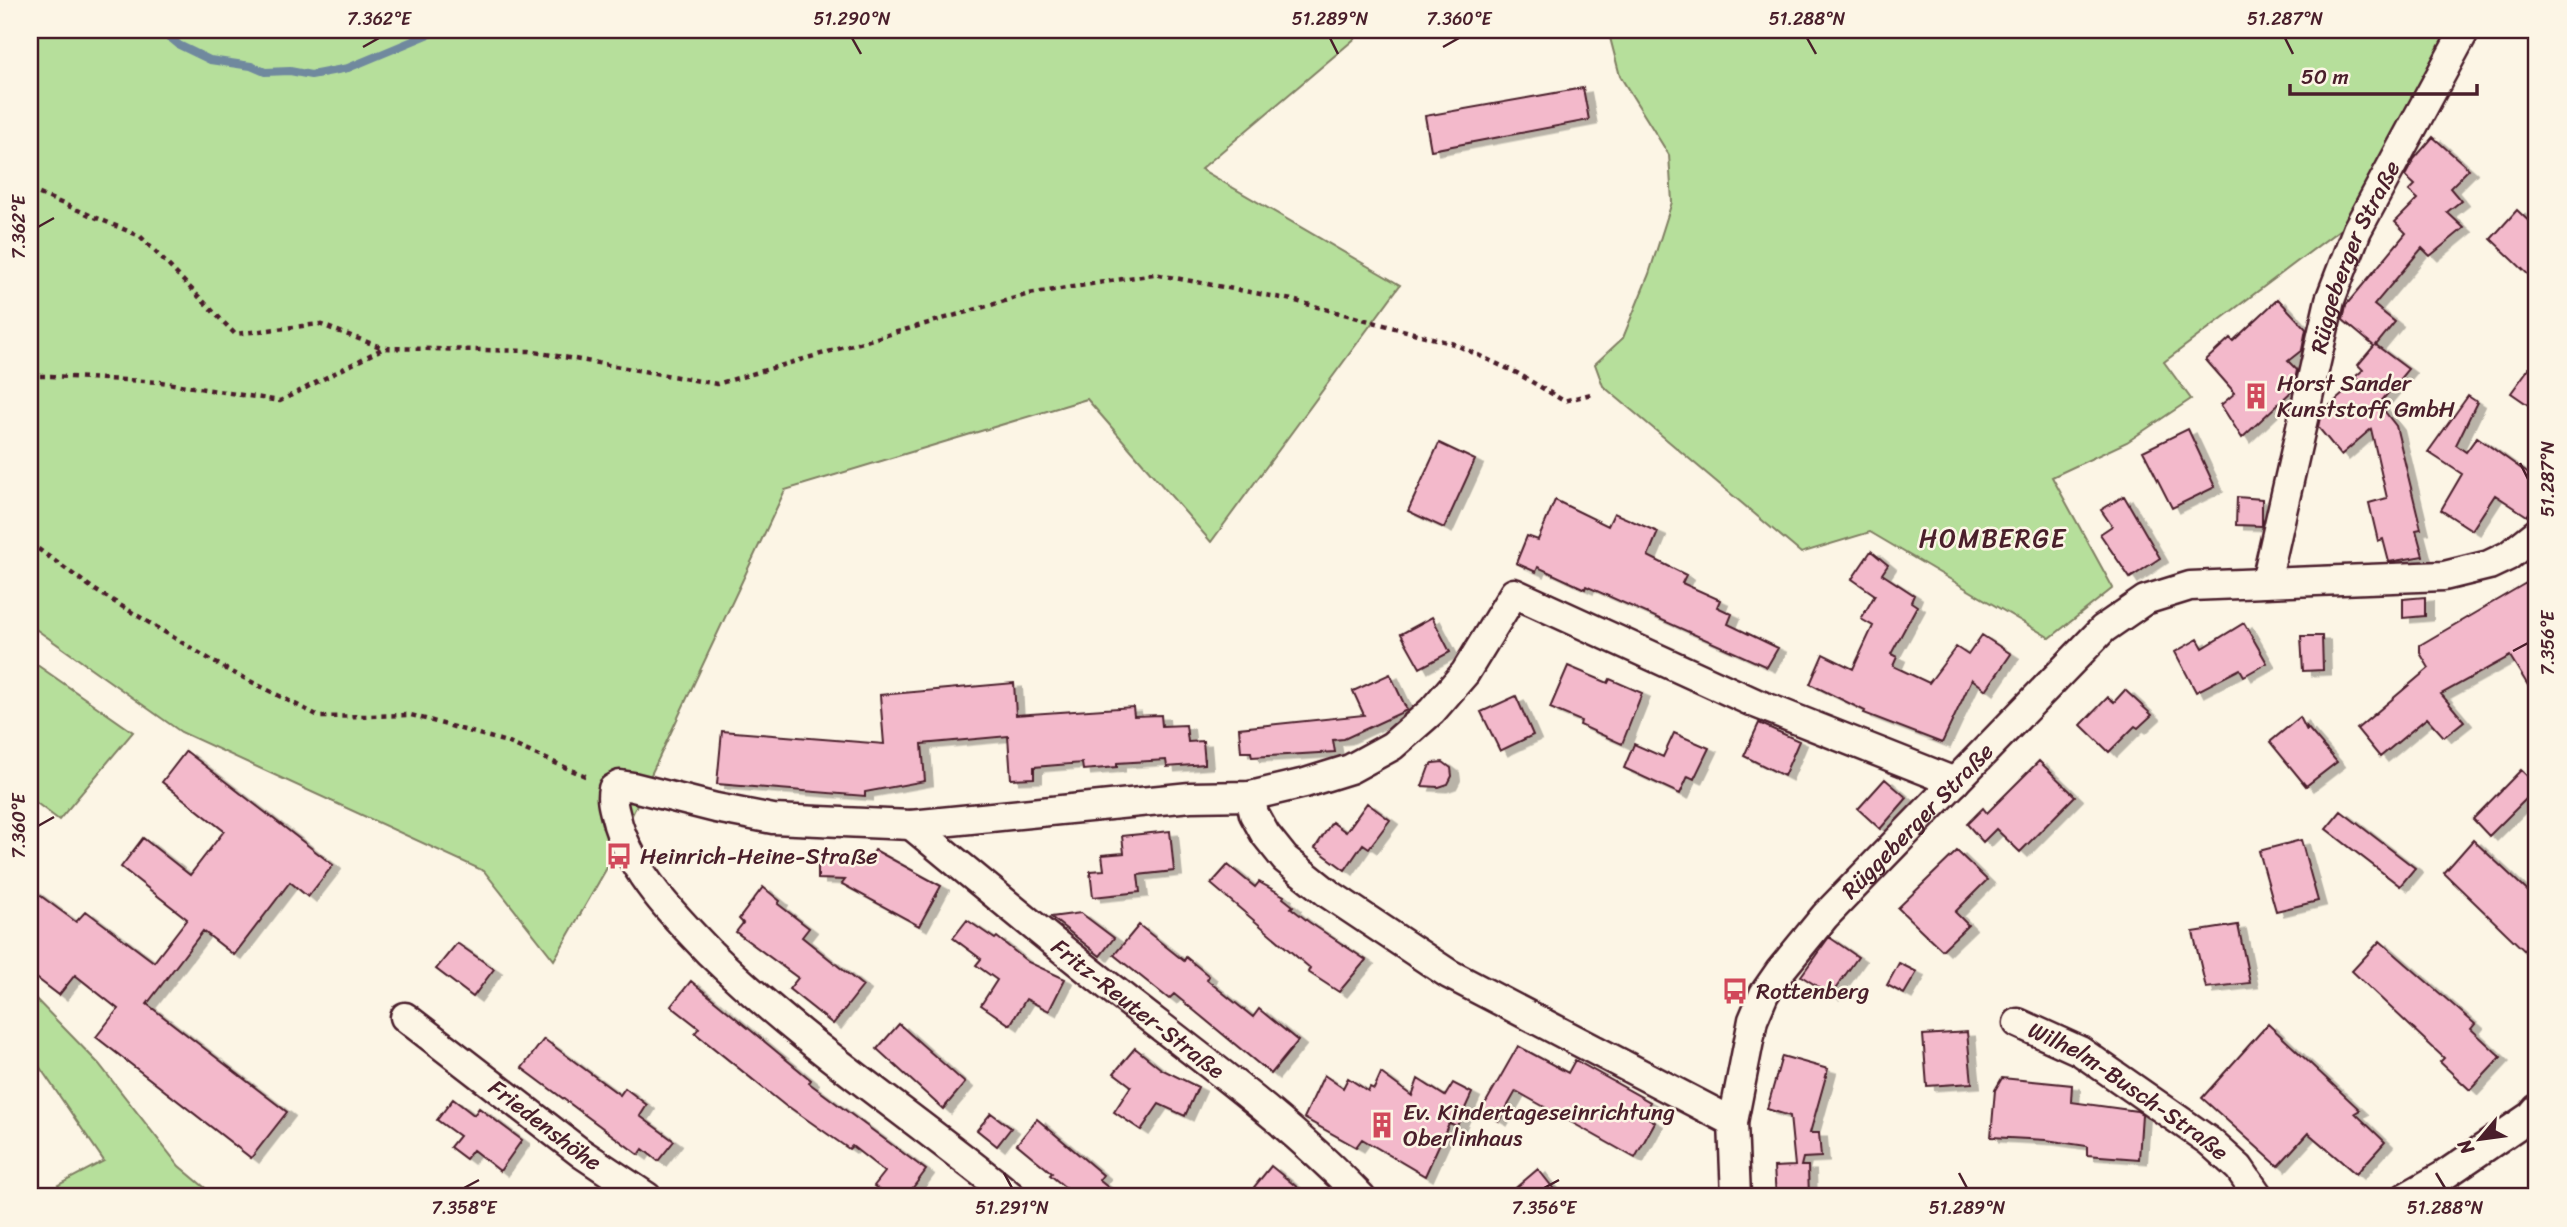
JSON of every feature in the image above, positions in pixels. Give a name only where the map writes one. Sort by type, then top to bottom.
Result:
[{"type":"street","name":"Rüggeberger Straße","points":[[2266,582],[2330,300],[2357,230],[2465,30]]},
{"type":"street","name":"Rüggeberger Straße","points":[[1736,1197],[1733,1122],[1752,1020],[1764,994],[1808,934],[2103,629],[2146,600],[2190,586],[2444,576],[2489,565],[2508,556],[2537,533]]},
{"type":"street","points":[[1012,1197],[808,1041],[730,972],[679,922],[642,874],[624,842],[611,797],[613,789],[620,785],[633,787],[716,808],[774,819],[911,825],[1190,797],[1250,796],[1350,769],[1392,746],[1432,710],[1465,673],[1514,593],[1755,703],[1955,782]]},
{"type":"street","points":[[1250,796],[1259,824],[1285,859],[1329,894],[1449,974],[1733,1122]]},
{"type":"street","name":"Fritz-Reuter-Straße","points":[[911,825],[1101,981],[1266,1109],[1334,1168],[1361,1197]]},
{"type":"street","name":"Friedenshöhe","points":[[405,1017],[581,1153],[647,1197]]},
{"type":"street","name":"Wilhelm-Busch-Straße","points":[[2018,1023],[2080,1051],[2209,1141],[2239,1168],[2259,1197]]},
{"type":"street","points":[[2406,1197],[2443,1176],[2535,1115]]},
{"type":"path","points":[[30,190],[141,236],[235,334],[319,324],[384,348],[529,351],[717,384],[1029,294],[1154,274],[1292,300],[1454,344],[1517,373],[1564,401],[1595,393]]},
{"type":"path","points":[[30,376],[161,382],[280,401],[384,348]]},
{"type":"path","points":[[30,544],[95,590],[226,670],[321,717],[411,715],[507,742],[613,789]]},
{"type":"green space","points":[[30,30],[1365,30],[1201,169],[1400,285],[1211,542],[1087,399],[785,490],[608,866],[554,960],[484,871],[181,732],[30,625]]},
{"type":"green space","points":[[1608,30],[2454,30],[2343,227],[2164,362],[2191,399],[2127,442],[2052,477],[2113,588],[2050,638],[1870,532],[1801,553],[1603,386],[1595,364],[1623,338],[1649,274],[1672,202],[1669,155],[1620,76]]},
{"type":"green space","points":[[30,660],[133,732],[59,820],[30,798]]},
{"type":"green space","points":[[30,993],[99,1064],[179,1166],[216,1197],[66,1197],[58,1185],[104,1161],[30,1053]]},
{"type":"building","points":[[1583,88],[1589,120],[1431,150],[1425,116]]},
{"type":"building","points":[[2433,137],[2469,169],[2450,188],[2461,201],[2447,212],[2464,228],[2430,256],[2422,248],[2374,305],[2395,322],[2376,345],[2408,369],[2379,404],[2396,426],[2421,529],[2416,530],[2423,556],[2389,562],[2383,539],[2378,541],[2369,503],[2387,498],[2371,429],[2341,455],[2318,427],[2321,413],[2359,380],[2355,377],[2363,370],[2358,365],[2374,346],[2343,320],[2346,305],[2406,233],[2395,222],[2418,199],[2409,191],[2415,185],[2405,176],[2414,159]]},
{"type":"building","points":[[2517,210],[2537,229],[2537,283],[2491,239]]},
{"type":"building","points":[[2278,299],[2306,329],[2302,350],[2288,361],[2297,370],[2293,390],[2242,438],[2221,405],[2235,393],[2206,360],[2230,338],[2233,341]]},
{"type":"building","points":[[2537,357],[2537,411],[2511,393]]},
{"type":"building","points":[[2468,396],[2477,402],[2456,445],[2466,452],[2477,437],[2537,480],[2537,502],[2527,516],[2495,495],[2472,530],[2441,510],[2462,474],[2428,452]]},
{"type":"building","points":[[2188,429],[2215,487],[2172,508],[2143,451]]},
{"type":"building","points":[[1439,443],[1475,460],[1444,528],[1408,511]]},
{"type":"building","points":[[2124,496],[2160,558],[2130,578],[2100,534],[2112,526],[2101,510]]},
{"type":"building","points":[[2237,497],[2262,499],[2262,526],[2236,525]]},
{"type":"building","points":[[1555,500],[1608,526],[1614,513],[1658,532],[1648,556],[1686,575],[1682,583],[1720,600],[1717,607],[1732,614],[1728,624],[1778,648],[1767,667],[1586,586],[1585,589],[1538,567],[1536,572],[1516,563],[1527,536],[1538,540]]},
{"type":"building","points":[[1871,551],[1888,565],[1882,574],[1914,595],[1911,602],[1917,606],[1891,654],[1897,657],[1893,666],[1929,683],[1956,647],[1968,655],[1982,635],[2011,654],[1986,690],[1972,679],[1942,743],[1864,713],[1865,711],[1810,684],[1823,654],[1853,669],[1873,626],[1861,619],[1875,595],[1852,579]]},
{"type":"building","points":[[2526,583],[2537,602],[2537,700],[2510,656],[2441,694],[2464,721],[2444,737],[2427,718],[2380,757],[2357,729],[2429,668],[2420,653],[2420,645]]},
{"type":"building","points":[[2425,597],[2425,616],[2403,618],[2403,599]]},
{"type":"building","points":[[1432,617],[1450,652],[1420,668],[1401,634]]},
{"type":"building","points":[[2244,623],[2267,663],[2244,676],[2240,669],[2196,692],[2175,652],[2198,639],[2203,648]]},
{"type":"building","points":[[2301,636],[2322,636],[2323,670],[2303,671]]},
{"type":"building","points":[[1568,666],[1608,683],[1610,679],[1642,693],[1622,744],[1580,725],[1581,721],[1550,708]]},
{"type":"building","points":[[1390,674],[1407,710],[1344,739],[1333,740],[1335,752],[1252,757],[1251,752],[1241,752],[1239,728],[1364,715],[1353,691]]},
{"type":"building","points":[[1014,683],[1016,715],[1133,707],[1134,716],[1161,715],[1162,726],[1186,725],[1188,742],[1203,741],[1205,764],[1167,767],[1166,760],[1117,763],[1117,767],[1083,770],[1082,763],[1034,767],[1034,778],[1011,779],[1008,736],[922,744],[925,781],[865,792],[865,796],[717,784],[722,731],[884,744],[880,695]]},
{"type":"building","points":[[2125,690],[2152,715],[2138,728],[2135,726],[2109,752],[2081,725],[2108,697],[2114,702]]},
{"type":"building","points":[[1516,696],[1533,735],[1500,751],[1481,712]]},
{"type":"building","points":[[2300,717],[2307,731],[2307,727],[2337,762],[2306,786],[2270,742]]},
{"type":"building","points":[[1759,723],[1799,741],[1784,776],[1744,756]]},
{"type":"building","points":[[1674,733],[1709,748],[1694,779],[1688,776],[1680,794],[1624,768],[1634,744],[1663,757]]},
{"type":"building","points":[[186,751],[333,865],[308,897],[290,882],[234,955],[203,931],[147,1004],[287,1112],[251,1158],[96,1037],[118,1009],[75,975],[59,995],[30,973],[30,888],[76,922],[86,911],[154,962],[187,919],[121,867],[143,838],[190,875],[224,831],[162,782]]},
{"type":"building","points":[[2039,761],[2075,796],[2020,852],[1996,829],[1983,842],[1967,824],[1983,808],[1987,813]]},
{"type":"building","points":[[1443,762],[1451,768],[1452,776],[1448,784],[1439,787],[1422,786],[1429,767],[1433,763]]},
{"type":"building","points":[[2521,770],[2537,788],[2489,836],[2473,819]]},
{"type":"building","points":[[1885,779],[1907,798],[1880,829],[1858,809]]},
{"type":"building","points":[[1367,803],[1390,820],[1369,848],[1363,844],[1345,870],[1315,848],[1332,822],[1346,832]]},
{"type":"building","points":[[2341,811],[2415,868],[2400,886],[2326,829]]},
{"type":"building","points":[[1170,831],[1174,871],[1138,875],[1140,892],[1093,897],[1090,871],[1104,870],[1102,855],[1124,853],[1122,836]]},
{"type":"building","points":[[2301,840],[2318,901],[2276,911],[2259,851]]},
{"type":"building","points":[[2473,840],[2537,900],[2537,963],[2444,873]]},
{"type":"building","points":[[875,850],[941,886],[919,926],[842,884],[845,880],[818,879],[818,858],[870,858]]},
{"type":"building","points":[[1957,851],[1987,880],[1955,912],[1968,925],[1942,950],[1898,908]]},
{"type":"building","points":[[1228,865],[1255,887],[1259,882],[1284,896],[1293,906],[1291,908],[1366,960],[1339,992],[1308,972],[1310,968],[1211,884]]},
{"type":"building","points":[[763,887],[780,901],[778,904],[809,928],[802,937],[863,986],[833,1024],[789,989],[798,978],[736,932],[743,923],[739,919]]},
{"type":"building","points":[[1081,913],[1114,938],[1100,956],[1051,917]]},
{"type":"building","points":[[967,920],[995,939],[997,937],[1028,962],[1065,979],[1049,1011],[1026,999],[1010,1025],[981,1005],[997,980],[976,965],[981,959],[953,938]]},
{"type":"building","points":[[1139,925],[1184,961],[1186,957],[1209,976],[1207,980],[1253,1017],[1259,1009],[1298,1041],[1271,1074],[1174,994],[1169,999],[1114,955]]},
{"type":"building","points":[[2238,925],[2250,983],[2206,988],[2193,932]]},
{"type":"building","points":[[1829,937],[1858,957],[1831,995],[1801,976]]},
{"type":"building","points":[[2380,941],[2475,1024],[2471,1029],[2501,1057],[2470,1090],[2440,1062],[2444,1058],[2352,971]]},
{"type":"building","points":[[457,943],[494,969],[473,997],[436,969]]},
{"type":"building","points":[[1899,963],[1917,972],[1904,994],[1887,985]]},
{"type":"building","points":[[691,981],[811,1080],[809,1083],[926,1170],[906,1197],[889,1197],[874,1186],[885,1172],[852,1146],[849,1149],[788,1108],[695,1033],[699,1028],[671,1006]]},
{"type":"building","points":[[899,1024],[965,1083],[943,1109],[877,1049]]},
{"type":"building","points":[[2268,1024],[2360,1110],[2355,1113],[2385,1142],[2356,1174],[2308,1133],[2278,1166],[2202,1098]]},
{"type":"building","points":[[1967,1032],[1972,1083],[1927,1086],[1923,1035]]},
{"type":"building","points":[[544,1039],[620,1095],[625,1088],[647,1105],[640,1116],[674,1141],[658,1161],[643,1149],[639,1155],[522,1068]]},
{"type":"building","points":[[1518,1046],[1568,1073],[1575,1060],[1650,1102],[1643,1115],[1655,1122],[1635,1158],[1516,1091],[1499,1121],[1481,1111]]},
{"type":"building","points":[[1135,1048],[1161,1069],[1198,1087],[1185,1116],[1159,1104],[1141,1130],[1114,1112],[1131,1086],[1114,1073]]},
{"type":"building","points":[[1782,1056],[1828,1069],[1810,1133],[1819,1133],[1821,1157],[1803,1158],[1801,1166],[1808,1166],[1809,1197],[1776,1197],[1774,1167],[1795,1166],[1790,1116],[1767,1109]]},
{"type":"building","name":"Ev. Kindertageseinrichtung Oberlinhaus","points":[[1381,1073],[1412,1096],[1418,1079],[1445,1096],[1453,1083],[1472,1093],[1457,1126],[1449,1123],[1425,1176],[1362,1139],[1356,1147],[1304,1118],[1324,1075],[1343,1088],[1348,1078],[1368,1091],[1370,1087],[1374,1089]]},
{"type":"building","points":[[2002,1078],[2072,1085],[2071,1102],[2137,1111],[2142,1114],[2139,1159],[2087,1155],[2087,1146],[2046,1140],[1991,1137],[1995,1090]]},
{"type":"building","points":[[453,1099],[474,1115],[479,1108],[522,1140],[500,1171],[473,1150],[466,1159],[450,1147],[459,1136],[437,1120]]},
{"type":"building","points":[[991,1113],[1011,1128],[997,1146],[977,1130]]},
{"type":"building","points":[[1037,1119],[1103,1175],[1099,1180],[1120,1197],[1077,1197],[1017,1144]]},
{"type":"building","points":[[1271,1166],[1309,1197],[1266,1197],[1254,1187]]},
{"type":"building","points":[[1538,1169],[1560,1197],[1505,1197]]},
{"type":"waterway","points":[[161,30],[179,45],[210,60],[251,66],[265,72],[290,71],[311,75],[348,68],[439,30]]},
{"type":"place","name":"Horst Sander Kunststoff GmbH","points":[[2256,396]]},
{"type":"place","name":"Heinrich-Heine-Straße","points":[[619,856]]},
{"type":"place","name":"Rottenberg","points":[[1735,991]]},
{"type":"place","name":"Ev. Kindertageseinrichtung Oberlinhaus","points":[[1382,1125]]},
{"type":"district","name":"HOMBERGE","points":[[1993,538]]}]
